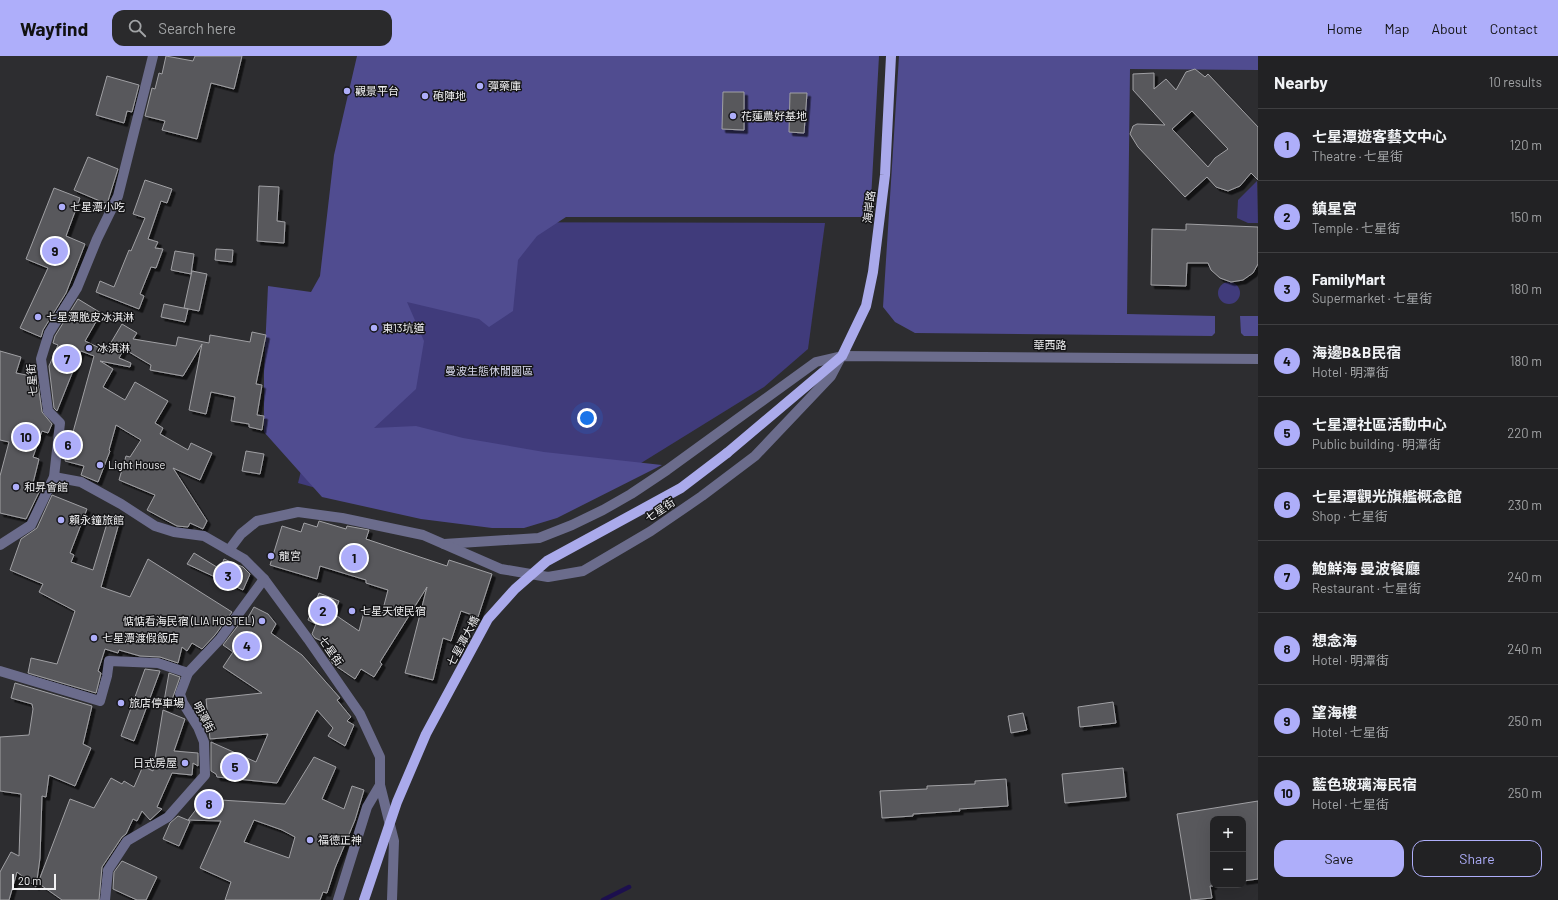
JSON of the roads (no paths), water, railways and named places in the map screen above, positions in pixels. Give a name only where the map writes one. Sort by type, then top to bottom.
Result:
[{"type":"main road","name":"海岸路","points":[[842,356],[866,306],[873,272],[885,175],[891,56]]},
{"type":"main road","name":"七星潭大橋","points":[[364,900],[397,802],[426,734],[488,619],[515,589],[547,561],[681,488],[727,452],[842,356]]},
{"type":"street","name":"七星街","points":[[153,56],[118,196],[97,239],[77,288],[50,333],[41,359],[48,411],[60,423],[54,477],[81,482],[121,504],[155,526],[174,532],[204,536],[250,564],[264,579],[360,714],[380,758],[380,785],[394,841],[392,900]]},
{"type":"street","name":"七星街","points":[[229,550],[241,534],[257,521],[298,512],[342,518],[423,535],[501,569],[548,577],[583,571],[651,531],[702,496],[755,456],[831,376],[842,356]]},
{"type":"street","name":"七星街","points":[[444,544],[539,538],[572,525],[631,494],[667,470],[816,362],[842,356]]},
{"type":"street","name":"華西路","points":[[842,356],[1258,359]]},
{"type":"street","points":[[0,545],[31,525],[54,477]]},
{"type":"street","name":"明潭街","points":[[105,900],[108,870],[126,841],[168,817],[205,775],[204,742],[198,727],[183,703],[180,694],[188,673],[220,639],[264,579]]},
{"type":"street","points":[[0,671],[100,701],[107,676],[108,661],[158,663],[188,673]]},
{"type":"street","points":[[338,900],[367,807],[380,785]]},
{"type":"waterway","points":[[603,900],[629,887]]},
{"type":"place","name":"彈藥庫","points":[[480,86]]},
{"type":"place","name":"觀景平台","points":[[347,91]]},
{"type":"place","name":"砲陣地","points":[[425,96]]},
{"type":"place","name":"花蓮農好基地","points":[[733,116]]},
{"type":"place","name":"七星潭小吃","points":[[62,207]]},
{"type":"place","name":"望海樓","points":[[55,251]]},
{"type":"place","name":"七星潭脆皮冰淇淋","points":[[38,317]]},
{"type":"place","name":"東13坑道","points":[[374,328]]},
{"type":"place","name":"冰淇淋","points":[[89,348]]},
{"type":"place","name":"鮑鮮海 曼波餐廳","points":[[67,359]]},
{"type":"place","name":"藍色玻璃海民宿","points":[[26,437]]},
{"type":"place","name":"七星潭觀光旗艦概念館","points":[[68,445]]},
{"type":"place","name":"Light House","points":[[100,465]]},
{"type":"place","name":"和昇會館","points":[[16,487]]},
{"type":"place","name":"賴永鐘旅館","points":[[61,520]]},
{"type":"place","name":"龍宮","points":[[271,556]]},
{"type":"place","name":"七星潭遊客藝文中心","points":[[354,558]]},
{"type":"place","name":"FamilyMart","points":[[228,576]]},
{"type":"place","name":"鎮星宮","points":[[323,611]]},
{"type":"place","name":"七星天使民宿","points":[[352,611]]},
{"type":"place","name":"惦惦看海民宿 (LIA HOSTEL)","points":[[262,621]]},
{"type":"place","name":"七星潭渡假飯店","points":[[94,638]]},
{"type":"place","name":"海邊B&B民宿","points":[[247,646]]},
{"type":"place","name":"旅店停車場","points":[[121,703]]},
{"type":"place","name":"日式房屋","points":[[185,763]]},
{"type":"place","name":"七星潭社區活動中心","points":[[235,767]]},
{"type":"place","name":"想念海","points":[[209,804]]},
{"type":"place","name":"福德正神","points":[[310,840]]},
{"type":"park label","name":"曼波生態休閒園區","points":[[489,371]]}]
